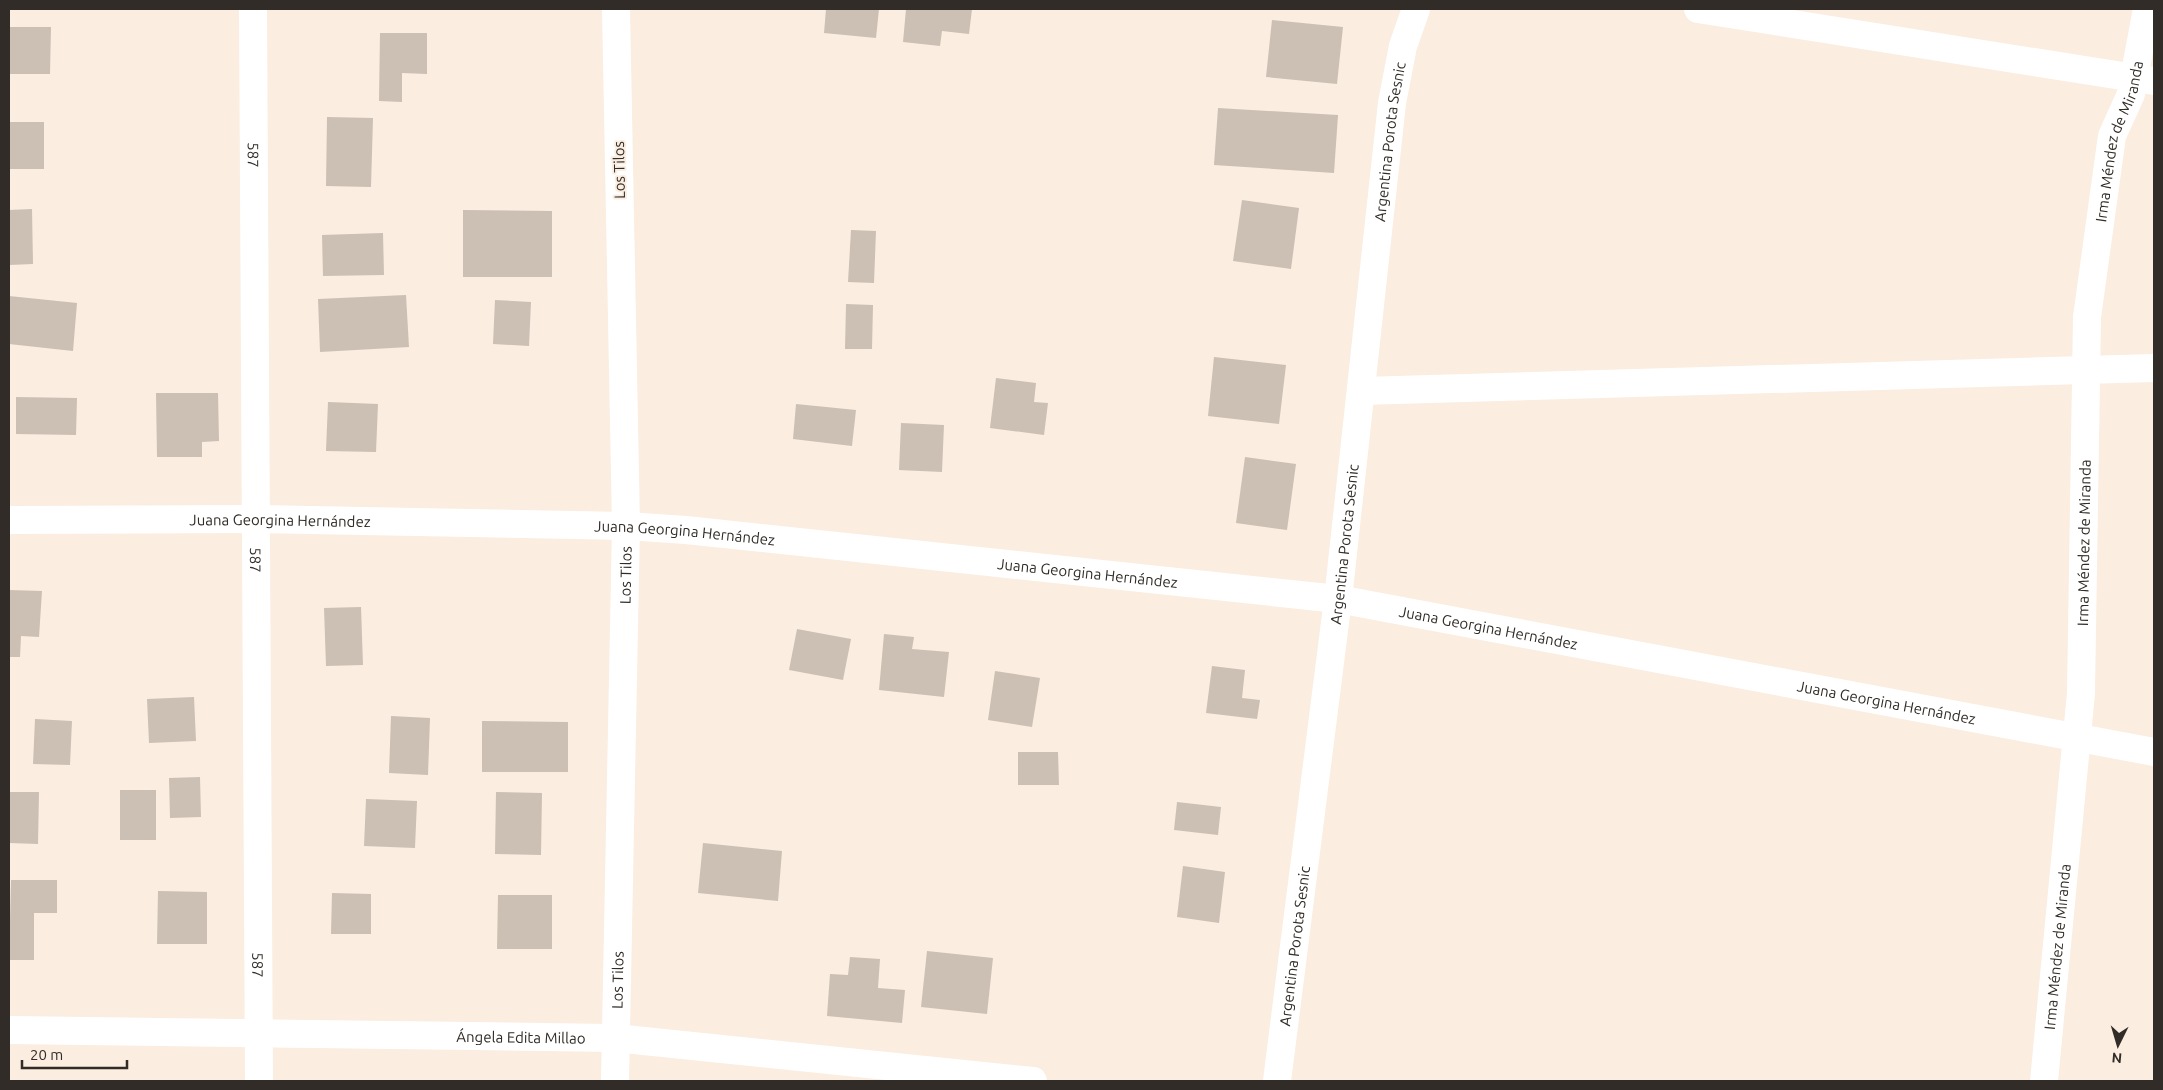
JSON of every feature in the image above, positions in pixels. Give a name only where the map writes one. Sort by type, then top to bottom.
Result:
[{"type":"street","name":"587","points":[[254,9],[259,1081]]},
{"type":"street","name":"Los Tilos","points":[[615,1081],[626,526],[616,9]]},
{"type":"street","name":"Argentina Porota Sesnic","points":[[1277,1081],[1338,599],[1392,103],[1403,46],[1416,9]]},
{"type":"street","points":[[1698,9],[2144,80]]},
{"type":"street","name":"Irma Méndez de Miranda","points":[[2044,1081],[2081,692],[2087,317],[2112,136],[2131,94],[2144,80],[2147,9]]},
{"type":"street","points":[[1362,391],[2154,368]]},
{"type":"street","name":"Juana Georgina Hernández","points":[[9,520],[257,520],[626,526],[686,530],[1338,599],[2154,752]]},
{"type":"street","name":"Ángela Edita Millao","points":[[9,1030],[615,1038],[1033,1081]]},
{"type":"building","points":[[826,9],[879,9],[876,38],[824,33]]},
{"type":"building","points":[[906,9],[972,9],[969,34],[942,31],[940,46],[903,42]]},
{"type":"building","points":[[1272,20],[1343,27],[1337,84],[1266,77]]},
{"type":"building","points":[[9,27],[51,27],[50,74],[9,74]]},
{"type":"building","points":[[380,33],[427,33],[427,74],[402,73],[402,102],[379,101]]},
{"type":"building","points":[[1218,108],[1338,115],[1334,173],[1214,165]]},
{"type":"building","points":[[327,117],[373,118],[371,187],[326,186]]},
{"type":"building","points":[[9,122],[44,122],[44,169],[9,169]]},
{"type":"building","points":[[1242,200],[1299,208],[1291,269],[1233,261]]},
{"type":"building","points":[[32,209],[33,264],[9,265],[9,210]]},
{"type":"building","points":[[463,210],[552,211],[552,277],[463,277]]},
{"type":"building","points":[[851,230],[876,231],[874,283],[848,282]]},
{"type":"building","points":[[383,233],[384,275],[323,276],[322,235]]},
{"type":"building","points":[[406,295],[409,347],[320,352],[318,299]]},
{"type":"building","points":[[9,296],[77,303],[73,351],[9,344]]},
{"type":"building","points":[[495,300],[531,302],[529,346],[493,344]]},
{"type":"building","points":[[846,304],[873,305],[872,349],[845,349]]},
{"type":"building","points":[[1214,357],[1286,365],[1279,424],[1208,416]]},
{"type":"building","points":[[996,378],[1036,383],[1034,402],[1048,403],[1044,435],[990,428]]},
{"type":"building","points":[[156,393],[218,393],[219,441],[202,442],[202,457],[157,457]]},
{"type":"building","points":[[16,397],[77,398],[76,435],[16,434]]},
{"type":"building","points":[[328,402],[378,404],[376,452],[326,451]]},
{"type":"building","points":[[796,404],[856,410],[852,446],[793,439]]},
{"type":"building","points":[[901,423],[944,425],[942,472],[899,470]]},
{"type":"building","points":[[1245,457],[1296,464],[1287,530],[1236,523]]},
{"type":"building","points":[[9,590],[42,591],[39,637],[21,636],[20,657],[9,657]]},
{"type":"building","points":[[361,607],[363,665],[326,666],[324,608]]},
{"type":"building","points":[[797,629],[851,639],[843,680],[789,670]]},
{"type":"building","points":[[884,634],[914,637],[912,649],[949,652],[944,697],[879,690]]},
{"type":"building","points":[[1212,666],[1245,670],[1242,698],[1260,700],[1257,719],[1206,713]]},
{"type":"building","points":[[995,671],[1040,678],[1032,727],[988,720]]},
{"type":"building","points":[[194,697],[196,741],[149,743],[147,699]]},
{"type":"building","points":[[391,716],[430,718],[428,775],[389,773]]},
{"type":"building","points":[[35,719],[72,721],[70,765],[33,764]]},
{"type":"building","points":[[482,721],[568,722],[568,772],[482,772]]},
{"type":"building","points":[[1018,752],[1058,752],[1059,785],[1018,785]]},
{"type":"building","points":[[200,777],[201,817],[170,818],[169,778]]},
{"type":"building","points":[[120,790],[156,790],[156,840],[120,840]]},
{"type":"building","points":[[9,792],[39,792],[38,844],[9,843]]},
{"type":"building","points":[[496,792],[542,793],[541,855],[495,854]]},
{"type":"building","points":[[366,799],[417,801],[415,848],[364,846]]},
{"type":"building","points":[[1177,802],[1221,807],[1218,835],[1174,830]]},
{"type":"building","points":[[703,843],[782,851],[778,901],[698,893]]},
{"type":"building","points":[[1183,866],[1225,872],[1219,923],[1177,917]]},
{"type":"building","points":[[11,880],[57,880],[57,913],[34,913],[34,960],[9,960]]},
{"type":"building","points":[[158,891],[207,892],[207,944],[157,944]]},
{"type":"building","points":[[332,893],[371,894],[371,934],[331,934]]},
{"type":"building","points":[[498,895],[552,895],[552,949],[497,949]]},
{"type":"building","points":[[927,951],[993,958],[987,1014],[921,1007]]},
{"type":"building","points":[[850,957],[880,959],[878,988],[905,990],[902,1023],[827,1016],[830,974],[848,975]]}]
